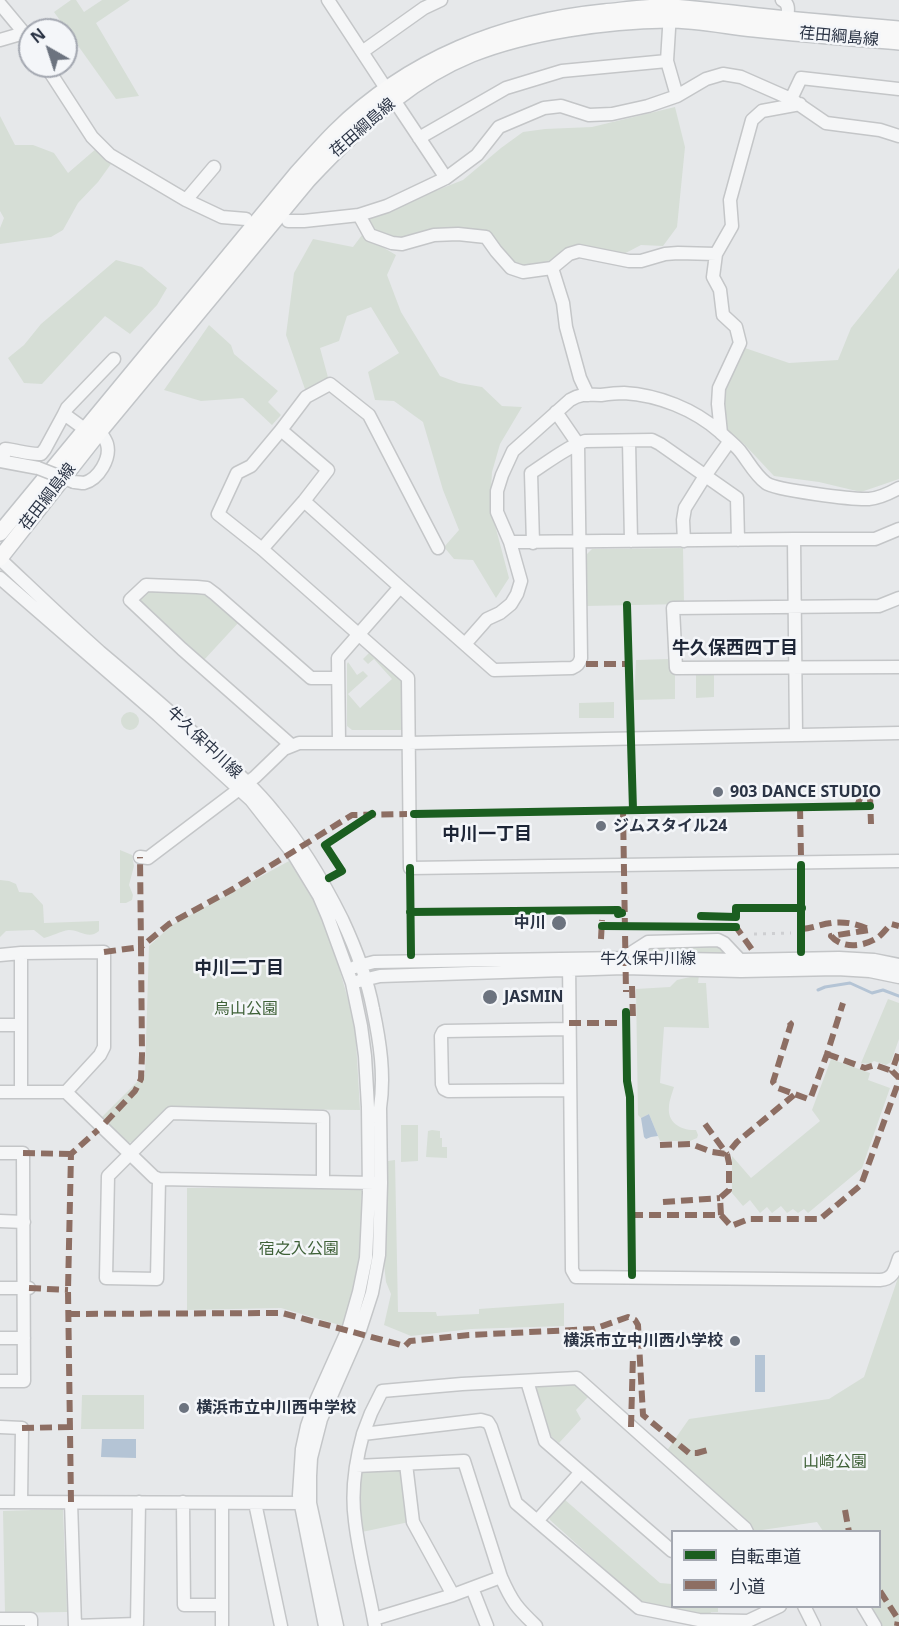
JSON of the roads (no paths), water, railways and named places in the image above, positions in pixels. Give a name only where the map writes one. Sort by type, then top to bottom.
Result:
[{"type":"main road","name":"荏田綱島線","points":[[670,9],[899,42]]},
{"type":"main road","name":"荏田綱島線","points":[[0,559],[93,430],[298,172],[336,132],[434,61],[466,45],[509,30],[570,16],[670,9],[899,29]]},
{"type":"main road","name":"荏田綱島線","points":[[0,534],[93,430]]},
{"type":"street","points":[[328,0],[446,178]]},
{"type":"street","points":[[362,52],[424,8],[441,0]]},
{"type":"street","points":[[782,0],[789,7],[787,20]]},
{"type":"street","points":[[0,4],[18,25]]},
{"type":"street","points":[[670,9],[668,61],[677,96]]},
{"type":"street","points":[[0,40],[18,37]]},
{"type":"street","points":[[419,138],[506,88],[562,71],[668,61]]},
{"type":"street","points":[[288,221],[359,215],[387,206],[446,178],[477,155],[499,127],[544,108],[561,106],[589,115],[612,114],[648,106],[677,96],[706,79],[723,74],[741,77],[795,102],[826,123],[880,130],[899,136]]},
{"type":"street","points":[[54,78],[92,136],[110,154],[186,200],[222,217],[246,219]]},
{"type":"street","points":[[795,102],[801,78],[899,89]]},
{"type":"street","points":[[684,540],[683,520],[686,508],[725,437],[718,405],[719,388],[740,343],[736,327],[723,315],[720,290],[713,277],[716,254],[732,225],[730,200],[752,120],[762,111],[795,102]]},
{"type":"street","points":[[186,200],[214,167]]},
{"type":"street","points":[[359,215],[370,235],[392,243],[402,244],[434,235],[458,234],[486,237],[512,268],[523,272],[552,268],[569,254],[579,251],[629,261],[642,261],[678,253],[716,254]]},
{"type":"street","points":[[552,268],[563,303],[566,327],[580,378],[588,395]]},
{"type":"street","points":[[64,414],[93,430],[107,443],[108,457],[101,470],[91,478],[84,483],[74,483],[38,468],[2,461],[5,449],[19,450],[33,455],[41,454],[67,408],[114,359]]},
{"type":"street","points":[[438,548],[369,415],[330,384],[306,397],[251,466],[237,473],[218,514],[262,549],[408,678],[410,868],[899,861]]},
{"type":"street","points":[[465,644],[487,619],[500,613],[511,604],[521,581],[510,542],[497,512],[496,492],[502,475],[513,451],[570,400],[579,395],[624,393],[658,400],[702,418],[738,449],[766,484],[847,498],[870,499],[899,488]]},
{"type":"street","points":[[304,501],[494,670],[572,668],[578,665],[581,658],[578,444],[556,412]]},
{"type":"street","points":[[262,549],[328,470],[281,430]]},
{"type":"street","points":[[533,543],[531,473],[585,441],[652,440],[737,498],[738,540]]},
{"type":"street","points":[[629,441],[631,541]]},
{"type":"street","points":[[510,542],[875,539],[899,529]]},
{"type":"street","points":[[794,539],[796,735]]},
{"type":"street","name":"牛久保中川線","points":[[0,559],[98,649],[164,705],[288,830],[315,869],[342,921],[366,978]]},
{"type":"street","name":"牛久保中川線","points":[[0,578],[243,786],[307,875],[328,917],[352,983],[380,976],[569,965],[623,958],[740,960],[839,958],[874,960],[899,965]]},
{"type":"street","points":[[291,745],[130,600],[146,585],[207,588],[311,678],[338,678]]},
{"type":"street","points":[[339,743],[338,658],[400,587]]},
{"type":"street","points":[[899,598],[879,606],[673,608],[676,668],[899,667]]},
{"type":"street","points":[[140,857],[148,858],[243,786],[278,753],[299,743],[408,743],[899,733]]},
{"type":"street","points":[[623,958],[648,942],[718,940],[724,943],[740,960]]},
{"type":"street","points":[[0,955],[104,952],[104,1047],[100,1055],[66,1092]]},
{"type":"street","points":[[21,953],[21,1092]]},
{"type":"street","name":"牛久保中川線","points":[[348,969],[374,962],[741,971],[837,969],[870,971],[899,977]]},
{"type":"street","points":[[569,965],[572,1270],[576,1277],[885,1280],[893,1275],[899,1258]]},
{"type":"street","points":[[337,1626],[305,1503],[321,1419],[360,1330],[372,1293],[379,1255],[382,1068],[366,978]]},
{"type":"street","points":[[325,1626],[300,1472],[307,1426],[349,1327],[366,1258],[368,1107],[365,1056],[352,983]]},
{"type":"street","points":[[0,1025],[21,1025]]},
{"type":"street","points":[[569,1029],[445,1031],[441,1036],[442,1087],[448,1091],[570,1090]]},
{"type":"street","points":[[0,1092],[66,1092],[154,1177],[159,1179],[381,1183]]},
{"type":"street","points":[[159,1179],[157,1279],[106,1278],[108,1176],[171,1113],[323,1117],[323,1182]]},
{"type":"street","points":[[0,1153],[23,1153],[26,1288],[24,1381],[0,1381]]},
{"type":"street","points":[[0,1221],[24,1222]]},
{"type":"street","points":[[0,1288],[26,1288]]},
{"type":"street","points":[[0,1338],[24,1338]]},
{"type":"street","points":[[501,1577],[375,1622],[355,1522],[354,1494],[356,1466],[363,1434],[382,1391],[577,1378],[746,1530]]},
{"type":"street","points":[[527,1382],[545,1441],[671,1550]]},
{"type":"street","points":[[363,1434],[484,1420],[491,1427],[516,1503],[639,1608],[699,1620],[748,1621],[776,1608]]},
{"type":"street","points":[[0,1427],[22,1428],[21,1502]]},
{"type":"street","points":[[356,1466],[464,1461],[501,1577],[517,1608],[536,1626]]},
{"type":"street","points":[[406,1464],[413,1522],[453,1594]]},
{"type":"street","points":[[537,1521],[580,1473]]},
{"type":"street","points":[[0,1502],[305,1503]]},
{"type":"street","points":[[70,1502],[74,1626],[137,1624],[139,1502]]},
{"type":"street","points":[[183,1502],[184,1605],[222,1605]]},
{"type":"street","points":[[222,1503],[222,1626]]},
{"type":"street","points":[[255,1503],[281,1626]]},
{"type":"street","points":[[472,1588],[487,1626]]},
{"type":"street","points":[[805,1608],[814,1626]]},
{"type":"street","points":[[864,1608],[875,1626]]},
{"type":"street","points":[[0,1619],[31,1619],[31,1626]]},
{"type":"water","points":[[649,1114],[658,1136],[646,1139],[641,1118]]},
{"type":"water","points":[[755,1355],[765,1355],[765,1392],[755,1392]]},
{"type":"water","points":[[102,1439],[136,1439],[136,1458],[101,1457]]},
{"type":"waterway","points":[[818,990],[850,983],[872,993],[883,990],[899,996]]},
{"type":"railway","points":[[754,934],[791,933]]},
{"type":"place","name":"903 DANCE STUDIO","points":[[718,792]]},
{"type":"place","name":"ジムスタイル24","points":[[601,826]]},
{"type":"place","name":"中川","points":[[559,923]]},
{"type":"place","name":"JASMIN","points":[[490,997]]},
{"type":"place","name":"横浜市立中川西小学校","points":[[735,1341]]},
{"type":"place","name":"横浜市立中川西中学校","points":[[184,1408]]},
{"type":"district","name":"牛久保西四丁目","points":[[735,649]]},
{"type":"district","name":"中川一丁目","points":[[487,835]]},
{"type":"district","name":"中川二丁目","points":[[239,969]]},
{"type":"park label","name":"烏山公園","points":[[246,1009]]},
{"type":"park label","name":"宿之入公園","points":[[299,1249]]},
{"type":"park label","name":"山崎公園","points":[[835,1462]]}]
